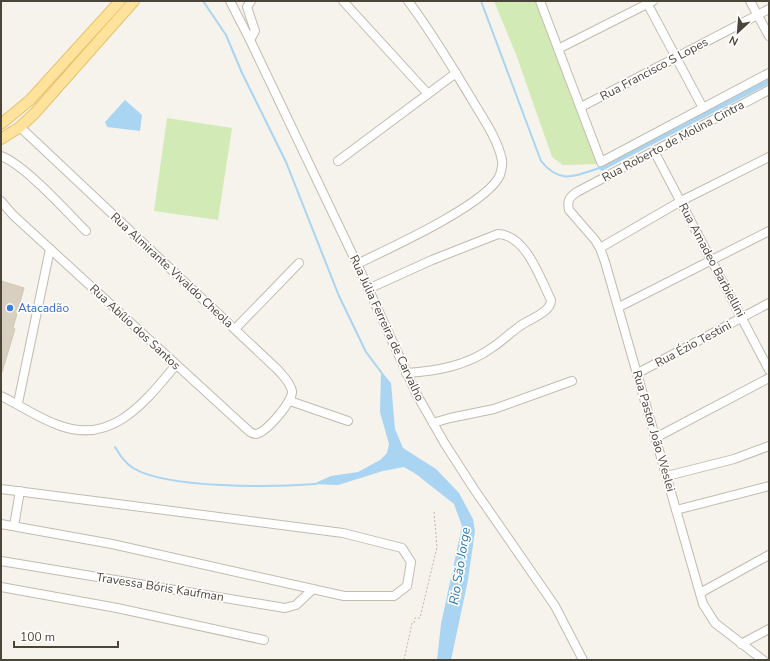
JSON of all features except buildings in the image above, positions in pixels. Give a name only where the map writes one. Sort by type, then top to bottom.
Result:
[{"type":"main road","points":[[1,124],[30,100],[120,1]]},
{"type":"main road","points":[[1,139],[20,127],[58,87],[134,1]]},
{"type":"street","name":"Rua Júlia Ferreira de Carvalho","points":[[230,1],[358,264],[406,373],[433,423],[498,526],[555,606],[584,660]]},
{"type":"street","points":[[250,40],[255,31],[247,7],[251,1]]},
{"type":"street","points":[[343,1],[428,94]]},
{"type":"street","points":[[358,264],[416,236],[485,194],[500,175],[503,161],[495,140],[456,73],[408,1]]},
{"type":"street","points":[[540,1],[581,107]]},
{"type":"street","points":[[750,1],[769,36]]},
{"type":"street","points":[[558,49],[649,2],[676,58],[703,108]]},
{"type":"street","name":"Rua Francisco S Lopes","points":[[581,107],[769,9]]},
{"type":"street","points":[[338,161],[456,73]]},
{"type":"street","name":"Rua Roberto de Molina Cintra","points":[[581,107],[601,162],[769,73]]},
{"type":"street","name":"Rua Roberto de Molina Cintra","points":[[576,192],[769,90]]},
{"type":"street","name":"Rua Almirante Vivaldo Cheola","points":[[20,127],[235,329],[287,380],[292,391],[290,400]]},
{"type":"street","name":"Rua Amadeo Barbiellini","points":[[654,152],[743,317],[769,370]]},
{"type":"street","points":[[1,156],[8,158],[23,170],[86,231]]},
{"type":"street","points":[[600,248],[681,201],[769,157]]},
{"type":"street","name":"Rua Pastor João Weslei","points":[[576,192],[568,199],[569,210],[600,248],[619,307],[676,510],[707,612],[714,623],[763,660]]},
{"type":"street","name":"Rua Abílio dos Santos","points":[[1,201],[13,215],[250,432],[257,434],[273,421],[290,400]]},
{"type":"street","points":[[619,307],[769,231]]},
{"type":"street","points":[[368,289],[432,260],[498,234],[505,234],[519,244],[530,260],[551,300],[551,305],[548,310],[519,326],[484,354],[455,366],[426,372],[406,373]]},
{"type":"street","points":[[18,403],[50,249]]},
{"type":"street","points":[[235,329],[298,263]]},
{"type":"street","name":"Rua Ézio Testini","points":[[638,373],[769,303]]},
{"type":"street","points":[[1,396],[18,403],[58,425],[76,430],[98,430],[119,422],[137,410],[176,365]]},
{"type":"street","points":[[656,437],[769,378]]},
{"type":"street","points":[[433,423],[494,409],[572,381]]},
{"type":"street","points":[[290,400],[348,421]]},
{"type":"street","points":[[667,476],[734,459],[769,446]]},
{"type":"street","points":[[676,510],[769,486]]},
{"type":"street","points":[[1,489],[343,532],[402,548],[411,562],[407,586],[394,596],[344,596],[112,544],[1,524]]},
{"type":"street","points":[[14,526],[20,491]]},
{"type":"street","points":[[700,592],[769,555]]},
{"type":"street","name":"Travessa Bóris Kaufman","points":[[1,561],[285,608],[296,606],[313,589]]},
{"type":"street","points":[[1,587],[117,608],[264,640]]},
{"type":"street","points":[[741,644],[769,629]]},
{"type":"path","points":[[404,660],[412,623],[414,623],[414,618],[420,618],[437,547],[434,512]]},
{"type":"green space","points":[[494,1],[540,1],[602,164],[563,165],[552,157],[517,57]]},
{"type":"green space","points":[[167,118],[232,128],[218,220],[154,211]]},
{"type":"water","points":[[125,100],[142,115],[140,131],[107,127],[105,122]]},
{"type":"water","name":"Rio São Jorge","points":[[381,371],[391,383],[395,429],[403,448],[436,469],[459,493],[473,519],[475,531],[468,580],[451,660],[437,660],[441,624],[462,526],[454,504],[416,474],[404,467],[383,471],[338,485],[313,484],[331,476],[358,472],[380,460],[387,453],[389,444],[380,412]]},
{"type":"waterway","points":[[203,1],[226,35],[242,73],[286,162],[339,296],[366,352],[381,372]]},
{"type":"waterway","points":[[481,1],[541,161],[548,169],[555,174],[562,176],[577,175],[602,167]]},
{"type":"waterway","points":[[602,167],[769,80]]},
{"type":"waterway","points":[[115,447],[125,461],[133,468],[149,475],[170,480],[249,486],[316,484]]},
{"type":"place","name":"Atacadão","points":[[10,308]]}]
